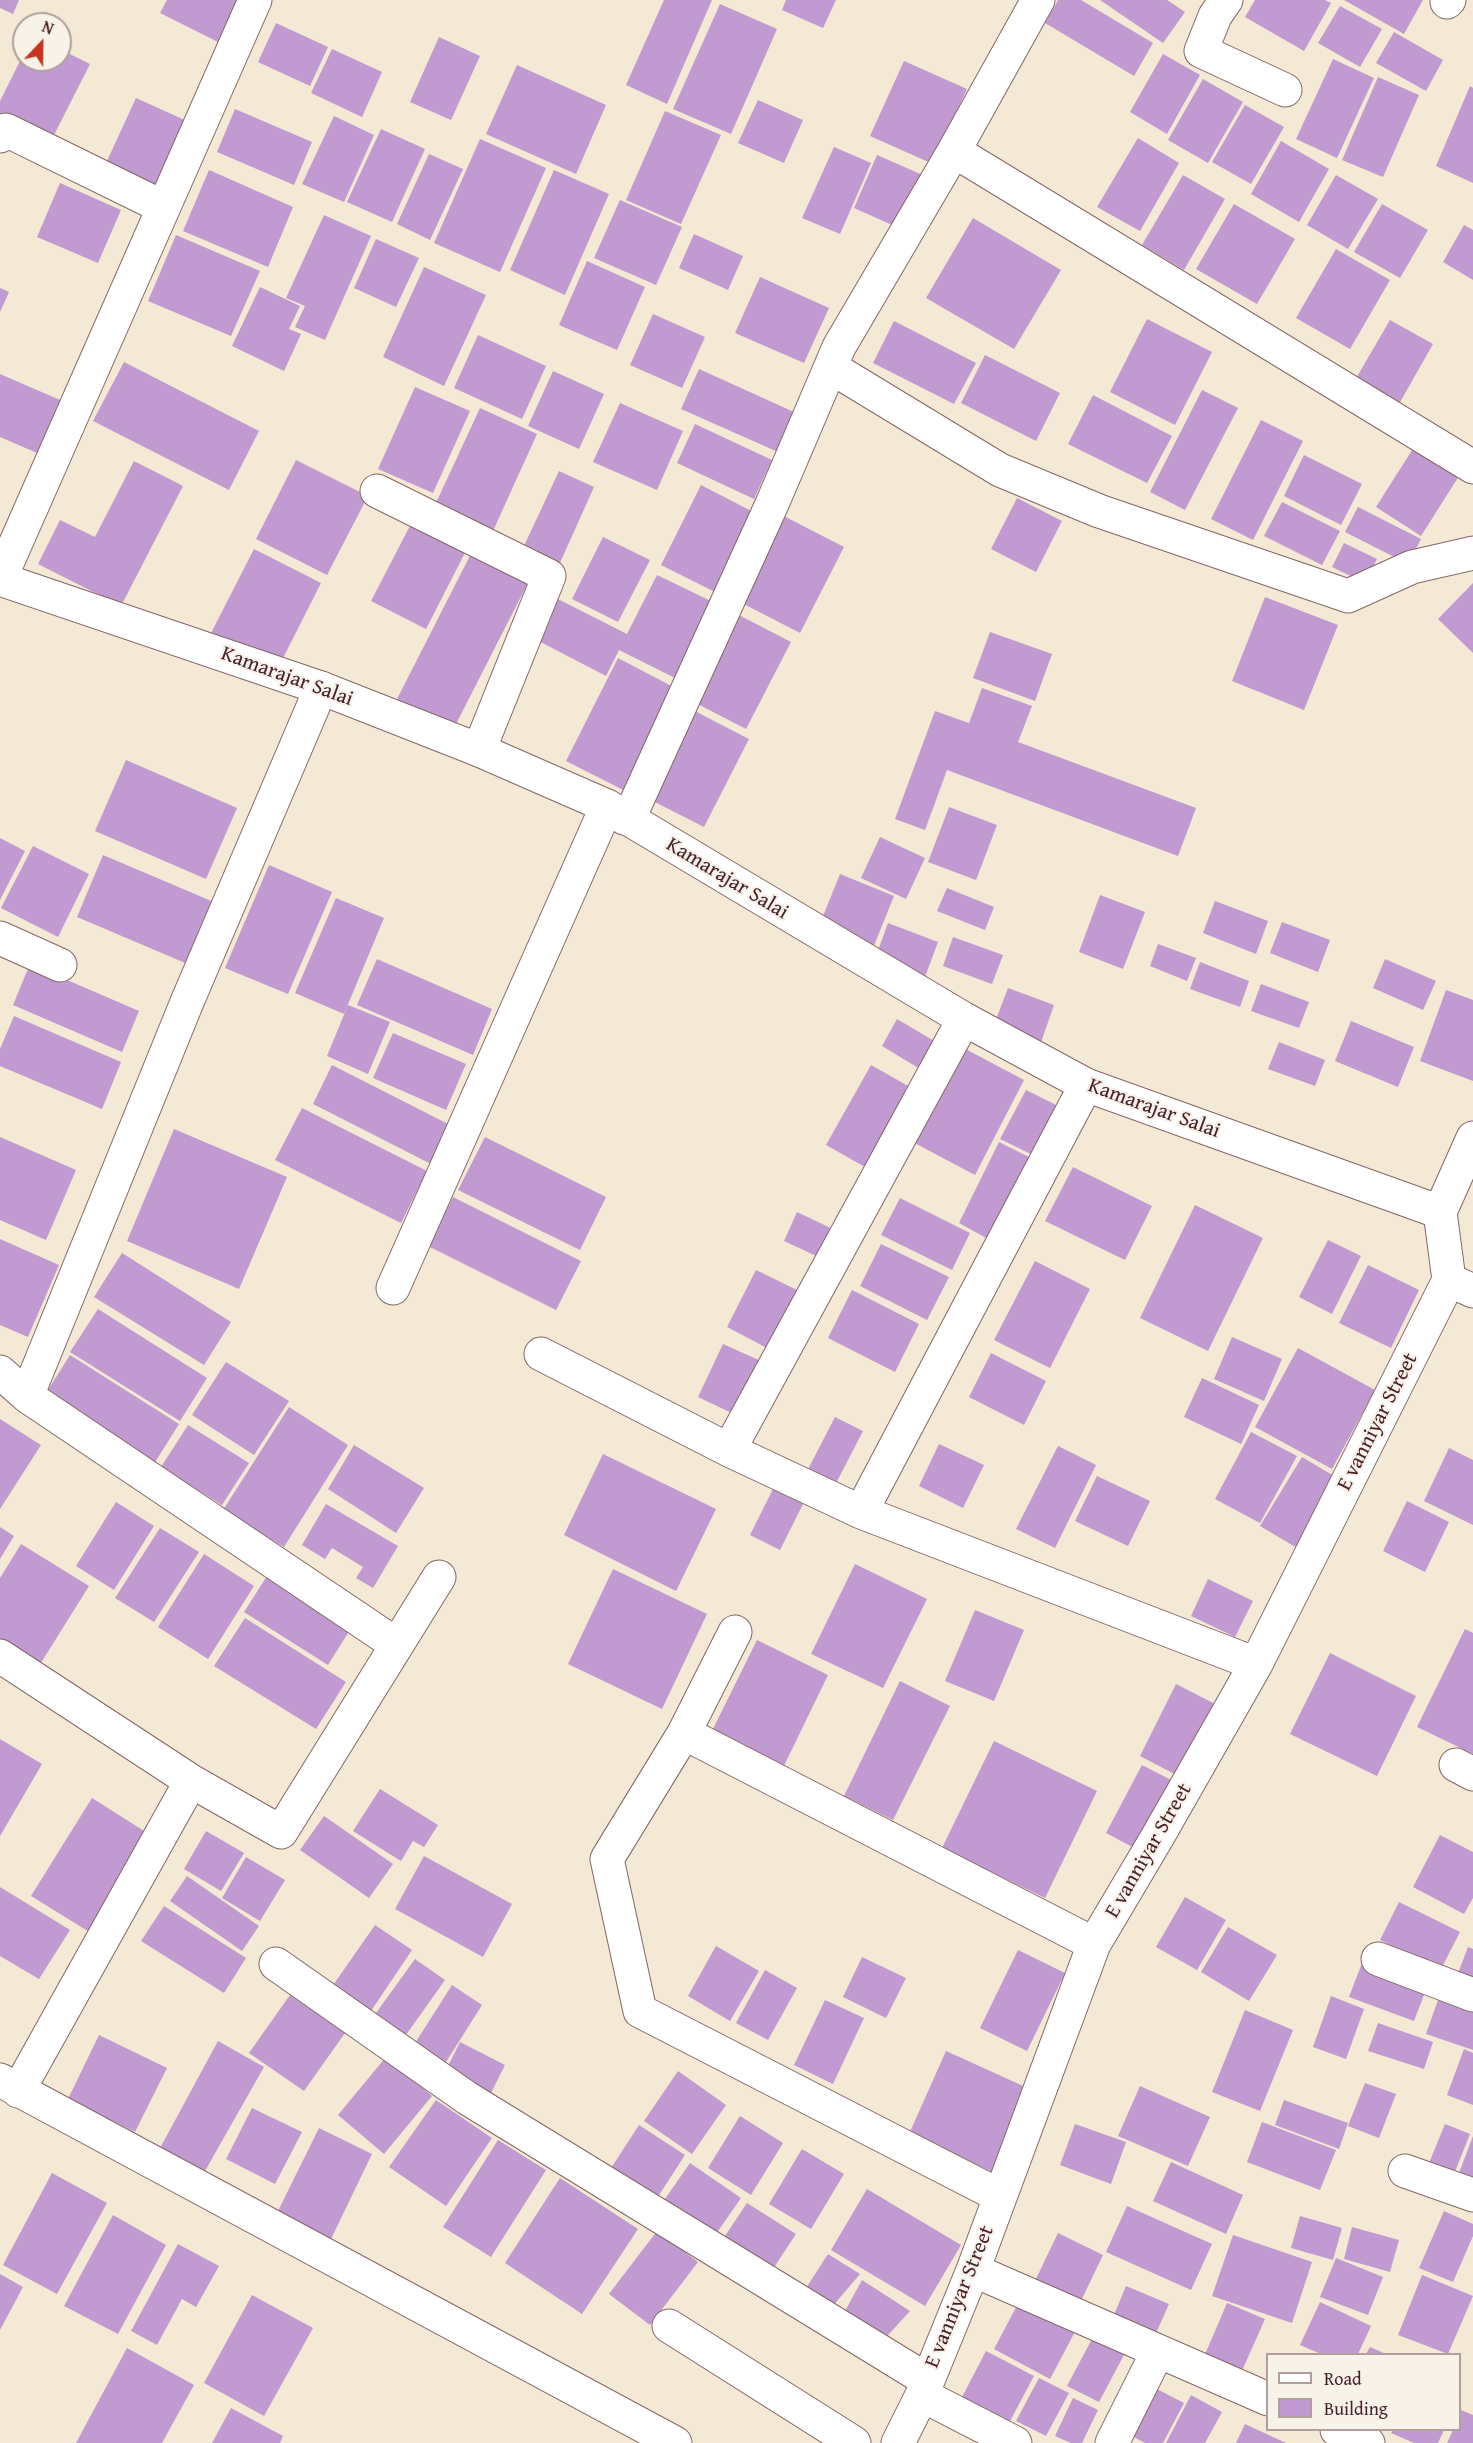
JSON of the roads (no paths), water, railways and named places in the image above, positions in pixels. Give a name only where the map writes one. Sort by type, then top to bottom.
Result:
[{"type":"street","points":[[0,579],[255,0]]},
{"type":"street","points":[[393,1288],[616,812],[635,805],[832,368],[839,347],[954,151],[1038,0]]},
{"type":"street","points":[[1226,0],[1215,16],[1201,51],[1285,90]]},
{"type":"street","points":[[0,136],[6,130],[163,207]]},
{"type":"street","points":[[954,151],[1473,467]]},
{"type":"street","points":[[832,368],[1000,470],[1099,511],[1348,596],[1412,567],[1473,553]]},
{"type":"street","points":[[377,491],[549,576],[479,750]]},
{"type":"street","name":"Kamarajar Salai","points":[[0,579],[321,688],[479,750],[616,812],[964,1019],[1086,1085],[1440,1212]]},
{"type":"street","points":[[27,1396],[183,1013],[321,688]]},
{"type":"street","points":[[0,938],[60,965]]},
{"type":"street","points":[[729,1450],[964,1019]]},
{"type":"street","points":[[861,1512],[1086,1085]]},
{"type":"street","points":[[1461,1286],[1440,1212],[1473,1138]]},
{"type":"street","name":"E vanniyar Street","points":[[898,2443],[924,2388],[973,2270],[1094,1944],[1256,1664],[1461,1286]]},
{"type":"street","points":[[541,1354],[729,1450],[861,1512],[1256,1664]]},
{"type":"street","points":[[0,1372],[27,1396],[397,1645]]},
{"type":"street","points":[[0,1656],[191,1781],[281,1832],[439,1577]]},
{"type":"street","points":[[735,1632],[684,1733],[607,1859],[640,2011],[1000,2196]]},
{"type":"street","points":[[684,1733],[1094,1944]]},
{"type":"street","points":[[191,1781],[9,2086],[675,2443]]},
{"type":"street","points":[[1378,1959],[1473,1995]]},
{"type":"street","points":[[276,1964],[467,2098],[924,2388],[1015,2443]]},
{"type":"street","points":[[1406,2171],[1473,2195]]},
{"type":"street","points":[[973,2270],[1266,2398]]},
{"type":"street","points":[[669,2326],[854,2443]]},
{"type":"street","points":[[1113,2443],[1158,2351]]},
{"type":"street","points":[[1339,2431],[1368,2443]]}]
